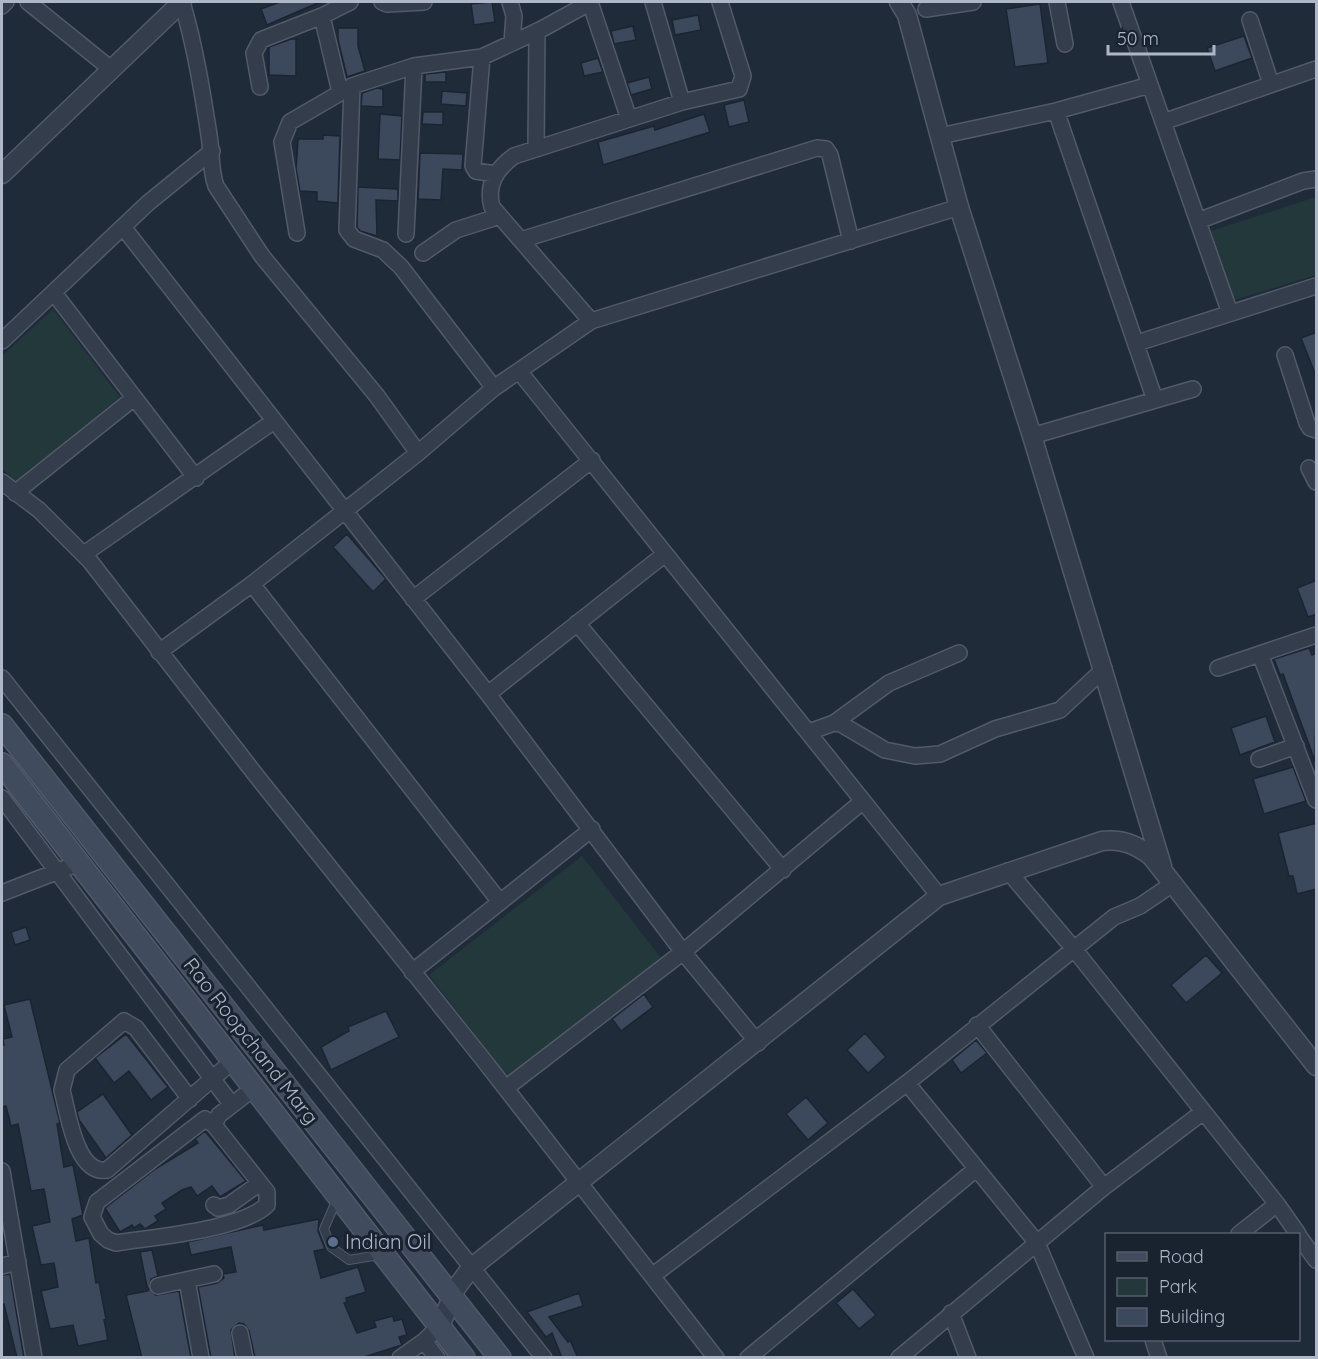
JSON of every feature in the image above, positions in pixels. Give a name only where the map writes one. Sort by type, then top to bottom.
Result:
[{"type":"main road","name":"Rao Roopchand Marg","points":[[2,725],[500,1358]]},
{"type":"main road","name":"Rao Roopchand Marg","points":[[2,764],[464,1358]]},
{"type":"street","points":[[2,6],[6,2]]},
{"type":"street","points":[[28,2],[111,69]]},
{"type":"street","points":[[2,174],[182,2],[195,44],[212,151],[212,175],[216,186],[262,256],[369,387],[418,453]]},
{"type":"street","points":[[260,87],[254,53],[261,40],[322,16],[350,2]]},
{"type":"street","points":[[382,2],[424,2]]},
{"type":"street","points":[[510,2],[514,16],[512,43]]},
{"type":"street","points":[[297,233],[282,142],[290,122],[346,89],[414,66],[482,57],[590,2],[629,119]]},
{"type":"street","points":[[653,2],[682,102]]},
{"type":"street","points":[[591,321],[492,207],[489,196],[495,174],[514,156],[682,102],[734,91],[743,83],[743,76],[720,2]]},
{"type":"street","points":[[898,2],[907,15],[959,207],[1169,876]]},
{"type":"street","points":[[926,9],[973,2]]},
{"type":"street","points":[[1057,2],[1065,44]]},
{"type":"street","points":[[1121,2],[1230,313]]},
{"type":"street","points":[[322,16],[346,89],[347,230],[354,239],[382,250],[392,258],[494,388]]},
{"type":"street","points":[[1250,20],[1271,84]]},
{"type":"street","points":[[536,149],[537,31]]},
{"type":"street","points":[[482,57],[473,166],[476,171],[495,174]]},
{"type":"street","points":[[406,234],[414,66]]},
{"type":"street","points":[[1163,122],[1317,69]]},
{"type":"street","points":[[940,136],[1056,111],[1150,85]]},
{"type":"street","points":[[1056,111],[1155,400]]},
{"type":"street","points":[[521,240],[816,148],[826,149],[830,155],[851,241]]},
{"type":"street","points":[[2,341],[148,203],[212,151]]},
{"type":"street","points":[[1198,221],[1303,181],[1317,179]]},
{"type":"street","points":[[159,652],[252,584],[418,453],[494,388],[591,321],[959,207]]},
{"type":"street","points":[[423,253],[456,230],[500,216]]},
{"type":"street","points":[[123,227],[488,694],[683,952],[758,1043]]},
{"type":"street","points":[[1137,343],[1317,286]]},
{"type":"street","points":[[54,293],[196,478]]},
{"type":"street","points":[[1285,355],[1307,423],[1310,428],[1317,430]]},
{"type":"street","points":[[519,371],[592,459],[665,554],[939,896]]},
{"type":"street","points":[[1032,436],[1193,389]]},
{"type":"street","points":[[15,493],[134,398]]},
{"type":"street","points":[[84,554],[196,478],[274,421]]},
{"type":"street","points":[[413,599],[592,459]]},
{"type":"street","points":[[1309,468],[1317,482]]},
{"type":"street","points":[[2,482],[39,510],[84,554],[716,1358]]},
{"type":"street","points":[[488,694],[665,554]]},
{"type":"street","points":[[252,584],[373,736],[500,902]]},
{"type":"street","points":[[577,623],[783,870]]},
{"type":"street","points":[[1218,668],[1317,635]]},
{"type":"street","points":[[809,732],[834,723],[889,682],[959,653]]},
{"type":"street","points":[[1260,654],[1296,746],[1310,764],[1317,800]]},
{"type":"street","points":[[834,723],[841,724],[885,750],[915,756],[940,754],[995,729],[1060,710],[1104,669]]},
{"type":"street","points":[[2,678],[544,1358]]},
{"type":"street","points":[[1259,759],[1296,746]]},
{"type":"street","points":[[2,798],[210,1081],[232,1105]]},
{"type":"street","points":[[506,1088],[683,952],[863,801]]},
{"type":"street","points":[[412,972],[592,829]]},
{"type":"street","points":[[400,1358],[440,1326],[452,1296],[471,1268],[577,1181],[758,1043],[939,896],[1101,841],[1117,839],[1140,847],[1169,876],[1317,1066]]},
{"type":"street","points":[[2,893],[79,863]]},
{"type":"street","points":[[1008,871],[1277,1204],[1297,1233]]},
{"type":"street","points":[[652,1276],[907,1083],[1114,917],[1140,906],[1169,876]]},
{"type":"street","points":[[189,1099],[136,1028],[124,1021],[67,1070],[63,1079],[62,1090],[81,1156],[89,1167],[96,1171],[106,1170],[189,1099],[210,1081],[234,1060]]},
{"type":"street","points":[[977,1025],[1104,1187]]},
{"type":"street","points":[[907,1083],[1037,1243],[1086,1358]]},
{"type":"street","points":[[214,1125],[219,1115],[254,1088]]},
{"type":"street","points":[[902,1356],[1104,1187],[1203,1112]]},
{"type":"street","points":[[205,1119],[214,1125],[267,1192],[267,1205],[261,1211],[235,1221],[178,1234],[116,1243],[101,1234],[92,1218],[97,1202],[205,1119]]},
{"type":"street","points":[[748,1358],[975,1169]]},
{"type":"street","points":[[2,1171],[34,1358]]},
{"type":"street","points":[[214,1205],[218,1208],[230,1205],[260,1183]]},
{"type":"street","points":[[1240,1233],[1277,1204]]},
{"type":"street","points":[[1300,1238],[1317,1260]]},
{"type":"street","points":[[2,1266],[18,1262]]},
{"type":"street","points":[[158,1286],[214,1274]]},
{"type":"street","points":[[187,1280],[201,1358]]},
{"type":"street","points":[[951,1313],[968,1358]]},
{"type":"street","points":[[240,1333],[245,1358]]},
{"type":"street","points":[[424,1341],[437,1358]]},
{"type":"street","points":[[1153,1341],[1159,1358]]},
{"type":"lane","points":[[338,1197],[324,1229],[331,1247],[349,1260],[383,1254]]},
{"type":"green space","points":[[1316,197],[1316,275],[1234,300],[1211,231]]},
{"type":"green space","points":[[53,309],[120,397],[16,481],[2,469],[2,356]]},
{"type":"green space","points":[[582,856],[661,958],[508,1077],[429,975]]},
{"type":"building","points":[[280,2],[320,2],[267,25],[261,9]]},
{"type":"building","points":[[492,2],[495,22],[474,25],[471,4]]},
{"type":"building","points":[[1040,4],[1048,63],[1015,67],[1006,9]]},
{"type":"building","points":[[698,15],[701,30],[675,35],[672,20]]},
{"type":"building","points":[[633,26],[636,40],[614,44],[611,31]]},
{"type":"building","points":[[338,28],[358,28],[358,46],[365,71],[347,77],[338,40]]},
{"type":"building","points":[[1244,36],[1252,58],[1215,71],[1207,48]]},
{"type":"building","points":[[296,39],[296,76],[269,75],[269,47]]},
{"type":"building","points":[[598,58],[603,72],[584,76],[581,63]]},
{"type":"building","points":[[446,72],[446,82],[425,82],[425,74]]},
{"type":"building","points":[[649,77],[652,89],[631,95],[627,83]]},
{"type":"building","points":[[376,88],[383,89],[383,107],[361,106],[362,93]]},
{"type":"building","points":[[442,91],[467,93],[466,106],[441,104]]},
{"type":"building","points":[[744,100],[749,122],[729,127],[724,105]]},
{"type":"building","points":[[423,112],[443,112],[443,125],[422,124]]},
{"type":"building","points":[[380,114],[402,116],[400,160],[378,159]]},
{"type":"building","points":[[704,114],[710,132],[603,165],[598,142],[654,126],[655,130]]},
{"type":"building","points":[[323,135],[340,136],[338,203],[317,201],[317,192],[300,191],[296,169],[298,139],[323,139]]},
{"type":"building","points":[[420,153],[463,154],[462,170],[443,169],[441,200],[418,199]]},
{"type":"building","points":[[358,187],[398,189],[398,201],[376,200],[377,236],[360,231],[357,227]]},
{"type":"building","points":[[1317,332],[1317,376],[1316,376],[1301,338]]},
{"type":"building","points":[[347,534],[386,579],[373,592],[333,547]]},
{"type":"building","points":[[1317,580],[1317,614],[1308,617],[1297,588]]},
{"type":"building","points":[[1309,648],[1312,655],[1317,653],[1315,761],[1283,674],[1280,675],[1274,659]]},
{"type":"building","points":[[1266,716],[1275,742],[1240,755],[1231,728]]},
{"type":"building","points":[[1293,767],[1306,801],[1264,814],[1253,779]]},
{"type":"building","points":[[1317,823],[1317,889],[1297,894],[1293,876],[1289,876],[1278,833]]},
{"type":"building","points":[[26,927],[30,940],[15,945],[11,932]]},
{"type":"building","points":[[1206,955],[1222,973],[1186,1003],[1171,985]]},
{"type":"building","points":[[644,994],[653,1007],[621,1031],[612,1019]]},
{"type":"building","points":[[30,999],[60,1123],[57,1124],[64,1167],[73,1165],[83,1215],[72,1219],[76,1241],[89,1238],[96,1283],[99,1282],[106,1319],[104,1320],[108,1340],[78,1346],[73,1325],[50,1329],[41,1291],[58,1287],[54,1263],[41,1265],[32,1226],[50,1222],[44,1189],[31,1191],[18,1124],[11,1126],[6,1106],[2,1107],[2,1045],[4,1045],[3,1039],[12,1037],[4,1005]]},
{"type":"building","points":[[386,1011],[399,1037],[331,1070],[321,1047],[349,1031],[348,1027]]},
{"type":"building","points":[[865,1033],[886,1057],[868,1073],[847,1050]]},
{"type":"building","points":[[126,1034],[168,1087],[151,1100],[129,1071],[114,1083],[95,1058]]},
{"type":"building","points":[[976,1040],[987,1053],[961,1073],[952,1060]]},
{"type":"building","points":[[103,1094],[132,1135],[106,1158],[79,1120],[77,1112]]},
{"type":"building","points":[[806,1097],[828,1123],[808,1140],[786,1114]]},
{"type":"building","points":[[205,1131],[246,1181],[220,1197],[212,1186],[197,1196],[191,1187],[182,1190],[162,1203],[166,1209],[155,1216],[158,1221],[145,1229],[140,1224],[134,1228],[132,1225],[120,1232],[105,1208],[155,1169],[198,1143],[195,1139]]},
{"type":"building","points":[[319,1219],[318,1231],[325,1249],[314,1251],[321,1278],[358,1267],[366,1292],[346,1298],[347,1302],[344,1303],[357,1333],[376,1327],[374,1321],[393,1316],[394,1321],[402,1319],[407,1335],[399,1337],[402,1345],[361,1358],[255,1358],[249,1331],[244,1324],[239,1323],[231,1330],[235,1358],[211,1358],[198,1287],[217,1283],[224,1278],[223,1274],[236,1272],[231,1247],[191,1255],[188,1242],[263,1225],[264,1230]]},
{"type":"building","points":[[152,1250],[158,1276],[151,1279],[149,1289],[156,1295],[179,1291],[191,1358],[142,1358],[126,1295],[148,1291],[140,1252]]},
{"type":"building","points":[[10,1274],[24,1358],[17,1358],[4,1304],[2,1305],[2,1275]]},
{"type":"building","points":[[853,1289],[876,1315],[859,1329],[836,1303]]},
{"type":"building","points":[[579,1293],[583,1306],[549,1317],[568,1342],[570,1340],[578,1358],[562,1358],[552,1333],[546,1337],[527,1312]]},
{"type":"place","name":"Indian Oil","points":[[333,1242]]}]
